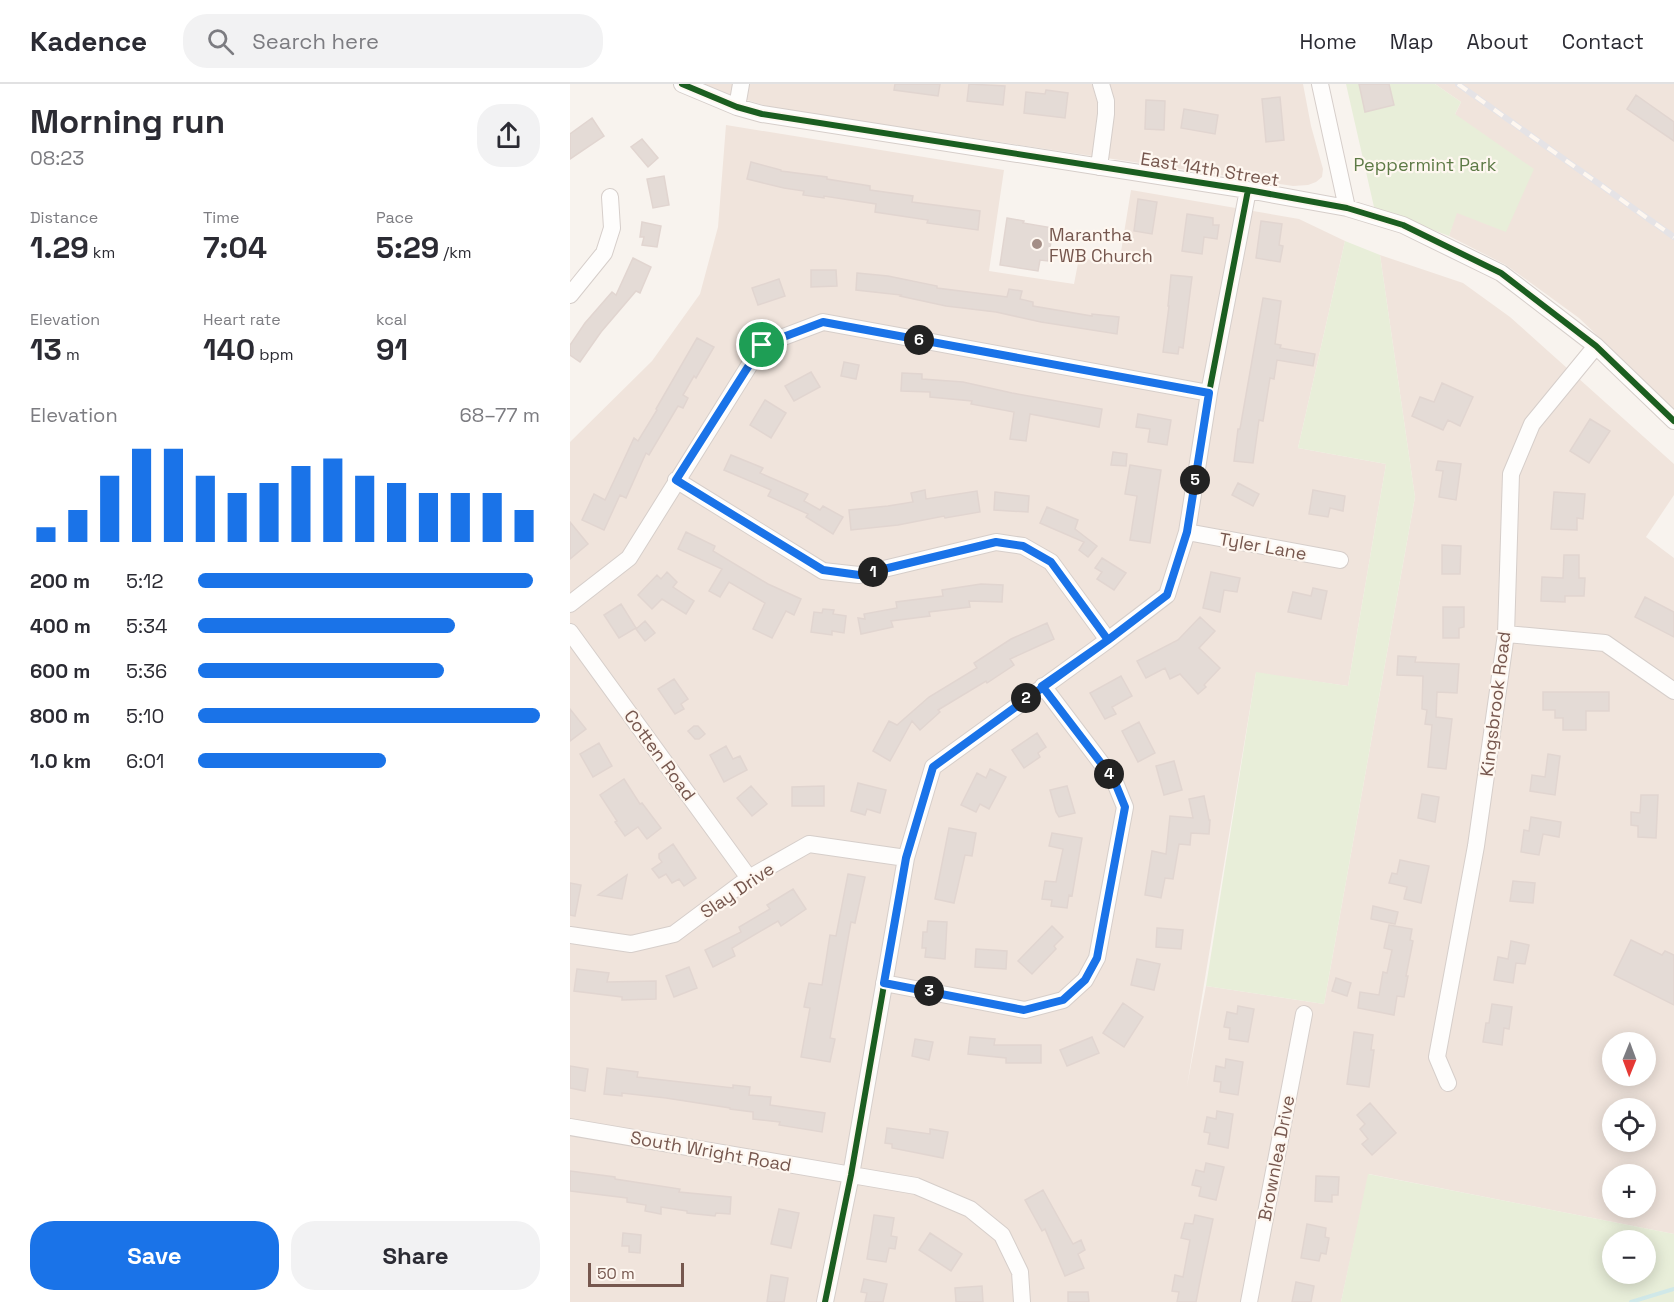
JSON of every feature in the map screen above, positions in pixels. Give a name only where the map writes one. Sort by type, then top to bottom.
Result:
[{"type":"street","name":"East 14th Street","points":[[682,84],[737,107],[762,114],[1248,190],[1347,208],[1403,225],[1501,273],[1596,346],[1674,421]]},
{"type":"street","points":[[737,107],[741,84]]},
{"type":"street","points":[[1099,167],[1106,114],[1106,101],[1101,84]]},
{"type":"street","points":[[1320,84],[1347,208]]},
{"type":"street","points":[[825,1302],[851,1175],[906,858],[933,767],[1167,595],[1187,532],[1209,393],[1248,190]]},
{"type":"street","points":[[570,295],[604,253],[612,228],[610,197]]},
{"type":"street","points":[[570,604],[629,558],[762,345],[823,322],[1209,393]]},
{"type":"street","name":"Kingsbrook Road","points":[[1448,1083],[1437,1057],[1476,846],[1506,634],[1511,474],[1532,424],[1596,346]]},
{"type":"street","points":[[676,480],[823,570],[859,575],[996,542],[1023,546],[1051,562],[1108,640]]},
{"type":"street","name":"Tyler Lane","points":[[1187,532],[1340,560]]},
{"type":"street","name":"Cotten Road","points":[[570,632],[749,878]]},
{"type":"street","points":[[1506,634],[1605,643],[1674,691]]},
{"type":"street","points":[[884,983],[1024,1010],[1063,1000],[1085,980],[1097,958],[1125,807],[1114,780],[1042,686]]},
{"type":"street","name":"Slay Drive","points":[[570,935],[632,944],[674,934],[749,878],[809,844],[906,858]]},
{"type":"street","name":"Brownlea Drive","points":[[1249,1302],[1304,1014]]},
{"type":"street","name":"South Wright Road","points":[[570,1127],[916,1186],[970,1209],[1002,1235],[1020,1272],[1022,1302]]},
{"type":"shaded area","points":[[703,84],[1303,84],[1311,126],[1323,169],[1322,177],[1308,185],[1293,186],[773,108]]},
{"type":"shaded area","points":[[1435,84],[1674,84],[1674,409],[1579,318],[1506,265],[1449,236],[1456,212],[1455,114],[1461,102]]},
{"type":"shaded area","points":[[726,125],[1004,170],[989,271],[1074,284],[1079,258],[1119,264],[1131,190],[1299,219],[1345,241],[1298,448],[1386,464],[1348,686],[1256,673],[1187,1086],[1206,986],[1324,1004],[1415,497],[1380,255],[1463,283],[1510,317],[1674,464],[1674,495],[1646,537],[1674,558],[1674,1234],[1369,1174],[1341,1302],[570,1302],[570,442],[652,361],[700,294],[718,227]]},
{"type":"green space","name":"Peppermint Park","points":[[1346,84],[1435,84],[1461,102],[1455,114],[1534,169],[1506,232],[1457,213],[1449,236],[1374,207]]},
{"type":"green space","points":[[1345,241],[1380,255],[1415,497],[1324,1004],[1206,986],[1256,672],[1348,686],[1386,464],[1298,448]]},
{"type":"green space","points":[[1368,1174],[1654,1230],[1602,1230],[1602,1284],[1656,1284],[1656,1230],[1674,1234],[1674,1302],[1341,1302]]},
{"type":"building","points":[[895,84],[940,84],[938,96],[894,90]]},
{"type":"building","points":[[969,84],[1005,86],[1003,105],[967,101]]},
{"type":"building","points":[[1359,84],[1389,84],[1394,105],[1365,112]]},
{"type":"building","points":[[1046,90],[1068,93],[1065,118],[1024,113],[1026,92],[1045,94]]},
{"type":"building","points":[[1636,95],[1674,122],[1674,141],[1627,109]]},
{"type":"building","points":[[1280,97],[1284,140],[1266,142],[1262,99]]},
{"type":"building","points":[[1146,100],[1165,101],[1164,130],[1145,129]]},
{"type":"building","points":[[1184,109],[1218,115],[1215,134],[1181,128]]},
{"type":"building","points":[[592,118],[604,136],[570,159],[570,134]]},
{"type":"building","points":[[642,139],[658,158],[648,167],[631,147]]},
{"type":"building","points":[[751,162],[781,171],[870,186],[870,190],[913,196],[912,202],[980,211],[978,230],[927,223],[928,220],[875,212],[876,204],[803,195],[804,191],[747,179]]},
{"type":"building","points":[[664,176],[669,205],[653,208],[647,179]]},
{"type":"building","points":[[1138,199],[1157,202],[1152,234],[1134,231]]},
{"type":"building","points":[[1187,214],[1213,218],[1213,225],[1219,225],[1217,239],[1204,237],[1202,254],[1182,251]]},
{"type":"building","name":"Marantha FWB Church","points":[[1007,218],[1053,228],[1048,261],[1040,260],[1038,271],[1000,265]]},
{"type":"building","points":[[1261,221],[1282,224],[1279,245],[1283,246],[1280,262],[1256,258]]},
{"type":"building","points":[[642,222],[661,226],[657,247],[642,245],[644,237],[640,237]]},
{"type":"building","points":[[633,258],[651,267],[640,293],[636,291],[601,332],[580,362],[570,355],[570,345],[585,323],[612,292],[616,295]]},
{"type":"building","points":[[811,270],[836,270],[837,286],[811,287]]},
{"type":"building","points":[[857,273],[888,276],[937,286],[937,288],[1007,297],[1009,289],[1022,291],[1020,299],[1033,302],[1033,306],[1092,316],[1092,314],[1119,317],[1117,334],[996,312],[946,306],[901,295],[856,290]]},
{"type":"building","points":[[1171,275],[1192,277],[1183,348],[1179,347],[1178,354],[1163,352]]},
{"type":"building","points":[[779,279],[785,296],[758,305],[752,288]]},
{"type":"building","points":[[1263,298],[1281,301],[1275,344],[1281,345],[1280,348],[1315,354],[1313,366],[1277,360],[1274,379],[1270,378],[1263,421],[1259,420],[1253,463],[1234,461],[1238,429],[1240,429]]},
{"type":"building","points":[[697,338],[714,347],[683,395],[688,398],[683,408],[678,406],[649,455],[646,453],[626,498],[620,495],[604,530],[582,520],[594,494],[605,500],[634,438],[638,441]]},
{"type":"building","points":[[844,362],[859,365],[856,379],[841,376]]},
{"type":"building","points":[[811,372],[820,387],[794,401],[785,386]]},
{"type":"building","points":[[902,373],[922,374],[922,379],[963,382],[1102,409],[1099,427],[1030,414],[1026,441],[1010,439],[1014,412],[971,404],[972,401],[930,397],[930,392],[901,391]]},
{"type":"building","points":[[1442,383],[1473,397],[1460,426],[1448,420],[1443,430],[1412,416],[1420,397],[1434,402]]},
{"type":"building","points":[[765,400],[786,413],[771,438],[750,425]]},
{"type":"building","points":[[1138,414],[1171,420],[1167,445],[1148,442],[1150,429],[1136,427]]},
{"type":"building","points":[[1590,419],[1610,431],[1589,463],[1570,451]]},
{"type":"building","points":[[1113,452],[1127,454],[1126,466],[1111,465]]},
{"type":"building","points":[[731,455],[763,468],[760,473],[808,494],[804,501],[820,510],[823,506],[843,517],[833,534],[806,517],[808,514],[768,496],[771,490],[724,470]]},
{"type":"building","points":[[1438,461],[1461,464],[1456,500],[1439,497],[1443,471],[1436,470]]},
{"type":"building","points":[[1130,465],[1161,470],[1150,543],[1130,540],[1137,496],[1125,494]]},
{"type":"building","points":[[1238,483],[1259,494],[1253,506],[1232,495]]},
{"type":"building","points":[[925,490],[926,499],[977,491],[980,512],[851,530],[849,510],[913,502],[911,493]]},
{"type":"building","points":[[1313,490],[1345,496],[1343,511],[1330,508],[1328,517],[1309,514]]},
{"type":"building","points":[[995,492],[1029,496],[1028,512],[994,510]]},
{"type":"building","points":[[1554,492],[1585,494],[1583,519],[1577,518],[1577,530],[1551,529]]},
{"type":"building","points":[[1047,507],[1078,520],[1075,529],[1097,546],[1088,557],[1079,550],[1084,542],[1040,523]]},
{"type":"building","points":[[570,522],[588,544],[570,559]]},
{"type":"building","points":[[686,532],[715,546],[713,551],[768,584],[801,599],[794,615],[786,611],[772,638],[753,629],[765,603],[729,582],[720,597],[709,591],[722,569],[678,549]]},
{"type":"building","points":[[1442,545],[1461,546],[1460,574],[1442,574]]},
{"type":"building","points":[[1564,555],[1579,555],[1579,578],[1585,578],[1584,596],[1565,596],[1565,602],[1541,601],[1542,577],[1563,578]]},
{"type":"building","points":[[1102,558],[1126,573],[1114,590],[1097,579],[1102,572],[1095,568]]},
{"type":"building","points":[[667,572],[677,582],[673,587],[694,601],[686,614],[662,599],[652,609],[638,595],[657,575],[661,579]]},
{"type":"building","points":[[1211,572],[1240,578],[1237,592],[1224,590],[1220,612],[1203,608]]},
{"type":"building","points":[[981,584],[1003,585],[1002,602],[969,601],[970,607],[929,612],[930,616],[891,621],[893,627],[861,634],[858,618],[865,619],[864,614],[897,608],[896,602],[943,596],[942,590]]},
{"type":"building","points":[[1313,588],[1327,591],[1321,619],[1288,612],[1293,592],[1311,596]]},
{"type":"building","points":[[1645,597],[1674,612],[1674,637],[1635,617]]},
{"type":"building","points":[[621,604],[636,628],[619,638],[604,615]]},
{"type":"building","points":[[1443,607],[1464,607],[1464,627],[1459,628],[1459,638],[1443,638]]},
{"type":"building","points":[[823,609],[834,610],[833,614],[846,616],[844,633],[832,631],[832,635],[811,632],[814,612],[822,613]]},
{"type":"building","points":[[1200,617],[1215,631],[1199,648],[1220,668],[1204,685],[1206,687],[1198,694],[1180,674],[1170,679],[1165,668],[1146,678],[1137,661],[1178,640]]},
{"type":"building","points":[[645,621],[655,633],[645,641],[636,629]]},
{"type":"building","points":[[1047,623],[1054,639],[1010,659],[1014,665],[938,710],[940,712],[920,730],[912,721],[890,761],[873,751],[889,721],[897,725],[929,697],[977,668],[974,663],[1011,639]]},
{"type":"building","points":[[1398,656],[1416,657],[1415,662],[1459,664],[1457,693],[1437,692],[1436,717],[1452,719],[1446,769],[1428,767],[1432,725],[1425,724],[1427,710],[1422,709],[1423,676],[1397,675]]},
{"type":"building","points":[[1121,676],[1132,696],[1112,707],[1116,714],[1105,719],[1090,693]]},
{"type":"building","points":[[674,679],[688,699],[681,704],[684,709],[675,714],[658,689]]},
{"type":"building","points":[[1543,692],[1609,692],[1609,711],[1586,711],[1586,730],[1563,730],[1563,718],[1555,718],[1555,710],[1543,710]]},
{"type":"building","points":[[570,709],[586,729],[570,741]]},
{"type":"building","points":[[1139,722],[1155,753],[1138,762],[1122,731]]},
{"type":"building","points":[[698,726],[705,734],[699,739],[695,739],[688,731]]},
{"type":"building","points":[[1037,733],[1046,747],[1038,753],[1040,757],[1024,768],[1012,750]]},
{"type":"building","points":[[599,743],[612,766],[593,777],[580,754]]},
{"type":"building","points":[[726,746],[733,759],[740,756],[747,770],[724,782],[710,755]]},
{"type":"building","points":[[1548,754],[1560,756],[1555,795],[1530,791],[1532,775],[1545,777]]},
{"type":"building","points":[[1174,761],[1182,790],[1164,795],[1156,766]]},
{"type":"building","points":[[990,769],[1006,777],[989,809],[980,804],[976,812],[961,805],[977,773],[986,778]]},
{"type":"building","points":[[624,779],[640,804],[642,803],[661,828],[647,839],[638,827],[625,836],[600,795]]},
{"type":"building","points":[[858,783],[886,790],[880,813],[867,809],[865,815],[851,811]]},
{"type":"building","points":[[751,786],[767,804],[752,816],[737,798]]},
{"type":"building","points":[[824,786],[824,806],[792,806],[792,787]]},
{"type":"building","points":[[1067,786],[1075,813],[1059,817],[1050,790]]},
{"type":"building","points":[[1422,794],[1439,797],[1435,822],[1418,818]]},
{"type":"building","points":[[1641,795],[1658,795],[1656,838],[1638,837],[1638,826],[1631,825],[1631,812],[1640,813]]},
{"type":"building","points":[[1204,796],[1210,820],[1209,834],[1191,833],[1190,845],[1179,844],[1173,879],[1165,878],[1161,898],[1145,895],[1152,851],[1166,854],[1170,816],[1193,818],[1189,799]]},
{"type":"building","points":[[1531,817],[1561,822],[1559,837],[1543,834],[1539,855],[1521,852],[1524,830],[1529,831]]},
{"type":"building","points":[[949,828],[976,833],[972,856],[965,855],[954,903],[935,899]]},
{"type":"building","points":[[1052,833],[1082,838],[1072,896],[1069,895],[1067,908],[1051,906],[1052,900],[1042,899],[1045,881],[1056,882],[1063,849],[1049,846]]},
{"type":"building","points":[[673,844],[696,878],[684,886],[679,879],[672,883],[666,874],[659,878],[652,869],[662,862],[659,854]]},
{"type":"building","points":[[1400,860],[1429,866],[1421,903],[1404,899],[1407,887],[1389,883],[1392,873],[1397,874]]},
{"type":"building","points":[[848,874],[865,877],[855,923],[851,922],[830,1038],[835,1039],[830,1062],[801,1057],[810,1008],[804,1007],[809,983],[822,985],[830,935],[836,936]]},
{"type":"building","points":[[627,875],[622,899],[598,895]]},
{"type":"building","points":[[1513,881],[1535,883],[1533,903],[1510,901]]},
{"type":"building","points":[[570,883],[581,885],[575,916],[570,915]]},
{"type":"building","points":[[793,889],[806,909],[781,926],[778,921],[732,948],[735,956],[713,967],[705,950],[741,932],[739,927],[770,909],[767,905]]},
{"type":"building","points":[[1373,906],[1398,912],[1395,924],[1371,919]]},
{"type":"building","points":[[928,921],[947,922],[945,959],[925,957],[926,948],[922,948],[923,932],[927,932]]},
{"type":"building","points":[[1389,925],[1412,929],[1410,940],[1413,941],[1404,997],[1397,996],[1394,1015],[1358,1008],[1360,992],[1379,995],[1383,972],[1387,973],[1392,950],[1384,948]]},
{"type":"building","points":[[1052,926],[1063,937],[1054,946],[1056,949],[1032,974],[1018,961]]},
{"type":"building","points":[[1157,928],[1183,930],[1181,949],[1156,947]]},
{"type":"building","points":[[1631,940],[1662,955],[1665,951],[1674,955],[1674,1005],[1614,975]]},
{"type":"building","points":[[1511,941],[1529,945],[1525,964],[1516,963],[1513,983],[1494,980],[1498,957],[1508,959]]},
{"type":"building","points":[[976,949],[1007,951],[1006,969],[975,967]]},
{"type":"building","points":[[1137,959],[1160,964],[1154,990],[1131,985]]},
{"type":"building","points":[[689,967],[697,988],[674,997],[666,976]]},
{"type":"building","points":[[577,969],[609,973],[607,982],[656,981],[656,999],[622,1000],[622,997],[574,991]]},
{"type":"building","points":[[1336,978],[1351,983],[1347,996],[1332,991]]},
{"type":"building","points":[[1123,1003],[1143,1017],[1124,1047],[1103,1033]]},
{"type":"building","points":[[1492,1004],[1512,1007],[1509,1029],[1504,1028],[1502,1045],[1483,1042]]},
{"type":"building","points":[[1238,1006],[1254,1009],[1248,1042],[1229,1039],[1230,1028],[1224,1027],[1227,1012],[1237,1014]]},
{"type":"building","points":[[1354,1032],[1373,1035],[1371,1050],[1374,1050],[1369,1087],[1347,1084]]},
{"type":"building","points":[[970,1037],[995,1039],[994,1045],[1041,1045],[1041,1063],[1006,1063],[1006,1058],[968,1054]]},
{"type":"building","points":[[1092,1037],[1099,1053],[1067,1066],[1060,1050]]},
{"type":"building","points":[[915,1039],[933,1042],[929,1060],[912,1056]]},
{"type":"building","points":[[1226,1059],[1243,1062],[1238,1095],[1220,1092],[1221,1082],[1214,1081],[1216,1066],[1225,1068]]},
{"type":"building","points":[[570,1066],[588,1069],[585,1091],[570,1088]]},
{"type":"building","points":[[607,1068],[638,1072],[637,1077],[733,1088],[733,1085],[750,1087],[749,1095],[771,1097],[770,1105],[825,1113],[822,1132],[779,1125],[780,1122],[753,1119],[753,1112],[666,1098],[622,1093],[622,1096],[604,1094]]},
{"type":"building","points":[[1370,1103],[1396,1133],[1372,1155],[1362,1144],[1368,1139],[1360,1129],[1365,1124],[1357,1115]]},
{"type":"building","points":[[1217,1111],[1233,1114],[1228,1148],[1208,1144],[1210,1133],[1204,1132],[1207,1117],[1216,1119]]},
{"type":"building","points":[[887,1128],[930,1134],[930,1129],[948,1132],[943,1158],[892,1148],[892,1144],[885,1143]]},
{"type":"building","points":[[1206,1163],[1224,1167],[1216,1200],[1199,1196],[1201,1187],[1192,1185],[1196,1170],[1204,1172]]},
{"type":"building","points":[[570,1171],[680,1189],[679,1192],[731,1197],[730,1214],[716,1213],[715,1216],[661,1207],[661,1214],[645,1211],[646,1205],[627,1202],[627,1198],[570,1191]]},
{"type":"building","points":[[1316,1176],[1339,1177],[1338,1195],[1332,1195],[1332,1202],[1315,1201]]},
{"type":"building","points":[[1043,1190],[1073,1244],[1081,1240],[1085,1250],[1078,1254],[1084,1268],[1065,1276],[1045,1229],[1042,1231],[1025,1200]]},
{"type":"building","points":[[779,1209],[799,1213],[791,1248],[771,1244]]},
{"type":"building","points":[[874,1215],[894,1218],[891,1236],[897,1237],[895,1249],[889,1248],[886,1262],[867,1259]]},
{"type":"building","points":[[1195,1215],[1213,1219],[1196,1302],[1177,1302],[1179,1292],[1172,1291],[1175,1275],[1183,1277],[1190,1240],[1181,1238],[1185,1223],[1193,1224]]},
{"type":"building","points":[[1307,1224],[1326,1228],[1325,1237],[1329,1238],[1326,1254],[1321,1253],[1319,1261],[1301,1258]]},
{"type":"building","points":[[623,1233],[641,1235],[640,1253],[629,1252],[629,1246],[622,1246]]},
{"type":"building","points":[[930,1233],[962,1254],[951,1271],[919,1250]]},
{"type":"building","points":[[771,1275],[788,1278],[784,1302],[767,1302]]},
{"type":"building","points":[[864,1279],[887,1284],[883,1302],[865,1302],[867,1293],[861,1292]]},
{"type":"building","points":[[1296,1282],[1314,1286],[1311,1302],[1292,1302]]},
{"type":"building","points":[[982,1286],[983,1302],[956,1302],[955,1288]]},
{"type":"building","points":[[1068,1292],[1088,1292],[1089,1302],[1068,1302]]},
{"type":"waterway","points":[[1631,1302],[1674,1289]]},
{"type":"railway","points":[[1458,84],[1674,237]]},
{"type":"cycle path","points":[[682,84],[737,107],[762,114],[1248,190],[1347,208],[1403,225],[1501,273],[1596,346],[1674,421]]},
{"type":"cycle path","points":[[825,1302],[851,1175],[906,858],[933,767],[1167,595],[1187,532],[1209,393],[1248,190]]},
{"type":"place","name":"Marantha FWB Church","points":[[1037,244]]},
{"type":"route","points":[[762,345],[676,480],[823,570],[859,575],[996,542],[1023,546],[1051,562],[1108,640],[1042,686],[933,767],[906,858],[884,983],[1024,1010],[1063,1000],[1085,980],[1097,958],[1125,807],[1114,780],[1042,686],[1108,640],[1167,595],[1187,532],[1209,393],[823,322],[762,345]]}]
